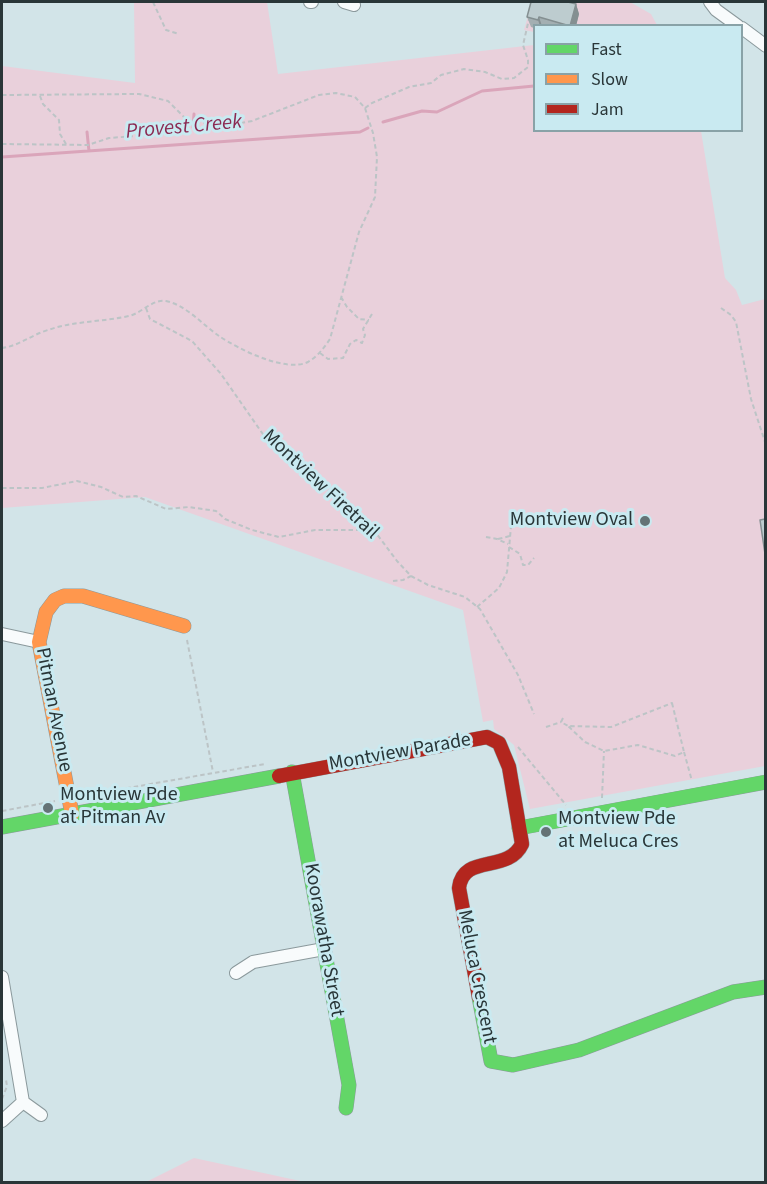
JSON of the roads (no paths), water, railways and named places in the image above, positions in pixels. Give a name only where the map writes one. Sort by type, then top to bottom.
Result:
[{"type":"street","points":[[710,2],[716,10],[735,24]]},
{"type":"street","points":[[743,30],[765,46]]},
{"type":"street","name":"Pitman Avenue","points":[[72,814],[39,642],[46,612],[55,600],[64,596],[83,596],[184,626]]},
{"type":"street","points":[[2,634],[39,642]]},
{"type":"street","name":"Montview Parade","points":[[2,826],[487,738],[495,739],[502,745],[508,760],[519,828]]},
{"type":"street","name":"Koorawatha Street","points":[[292,772],[349,1085],[346,1107]]},
{"type":"street","points":[[519,828],[765,782]]},
{"type":"street","name":"Meluca Crescent","points":[[519,828],[522,844],[517,856],[469,869],[460,880],[459,888],[491,1060],[513,1065],[579,1050],[733,992],[765,987]]},
{"type":"street","points":[[236,973],[253,963],[324,949]]},
{"type":"street","points":[[2,977],[23,1102],[41,1115]]},
{"type":"street","points":[[2,1121],[23,1102]]},
{"type":"waterway","name":"Provest Creek","points":[[383,122],[422,111],[437,112],[482,91],[533,86]]},
{"type":"waterway","points":[[193,127],[194,114]]},
{"type":"waterway","name":"Provest Creek","points":[[2,157],[360,132],[368,128]]},
{"type":"waterway","points":[[87,132],[89,151]]},
{"type":"place","name":"Montview Oval","points":[[645,521]]},
{"type":"place","name":"Montview Pde at Pitman Av","points":[[48,808]]},
{"type":"place","name":"Montview Pde at Meluca Cres","points":[[546,832]]}]
